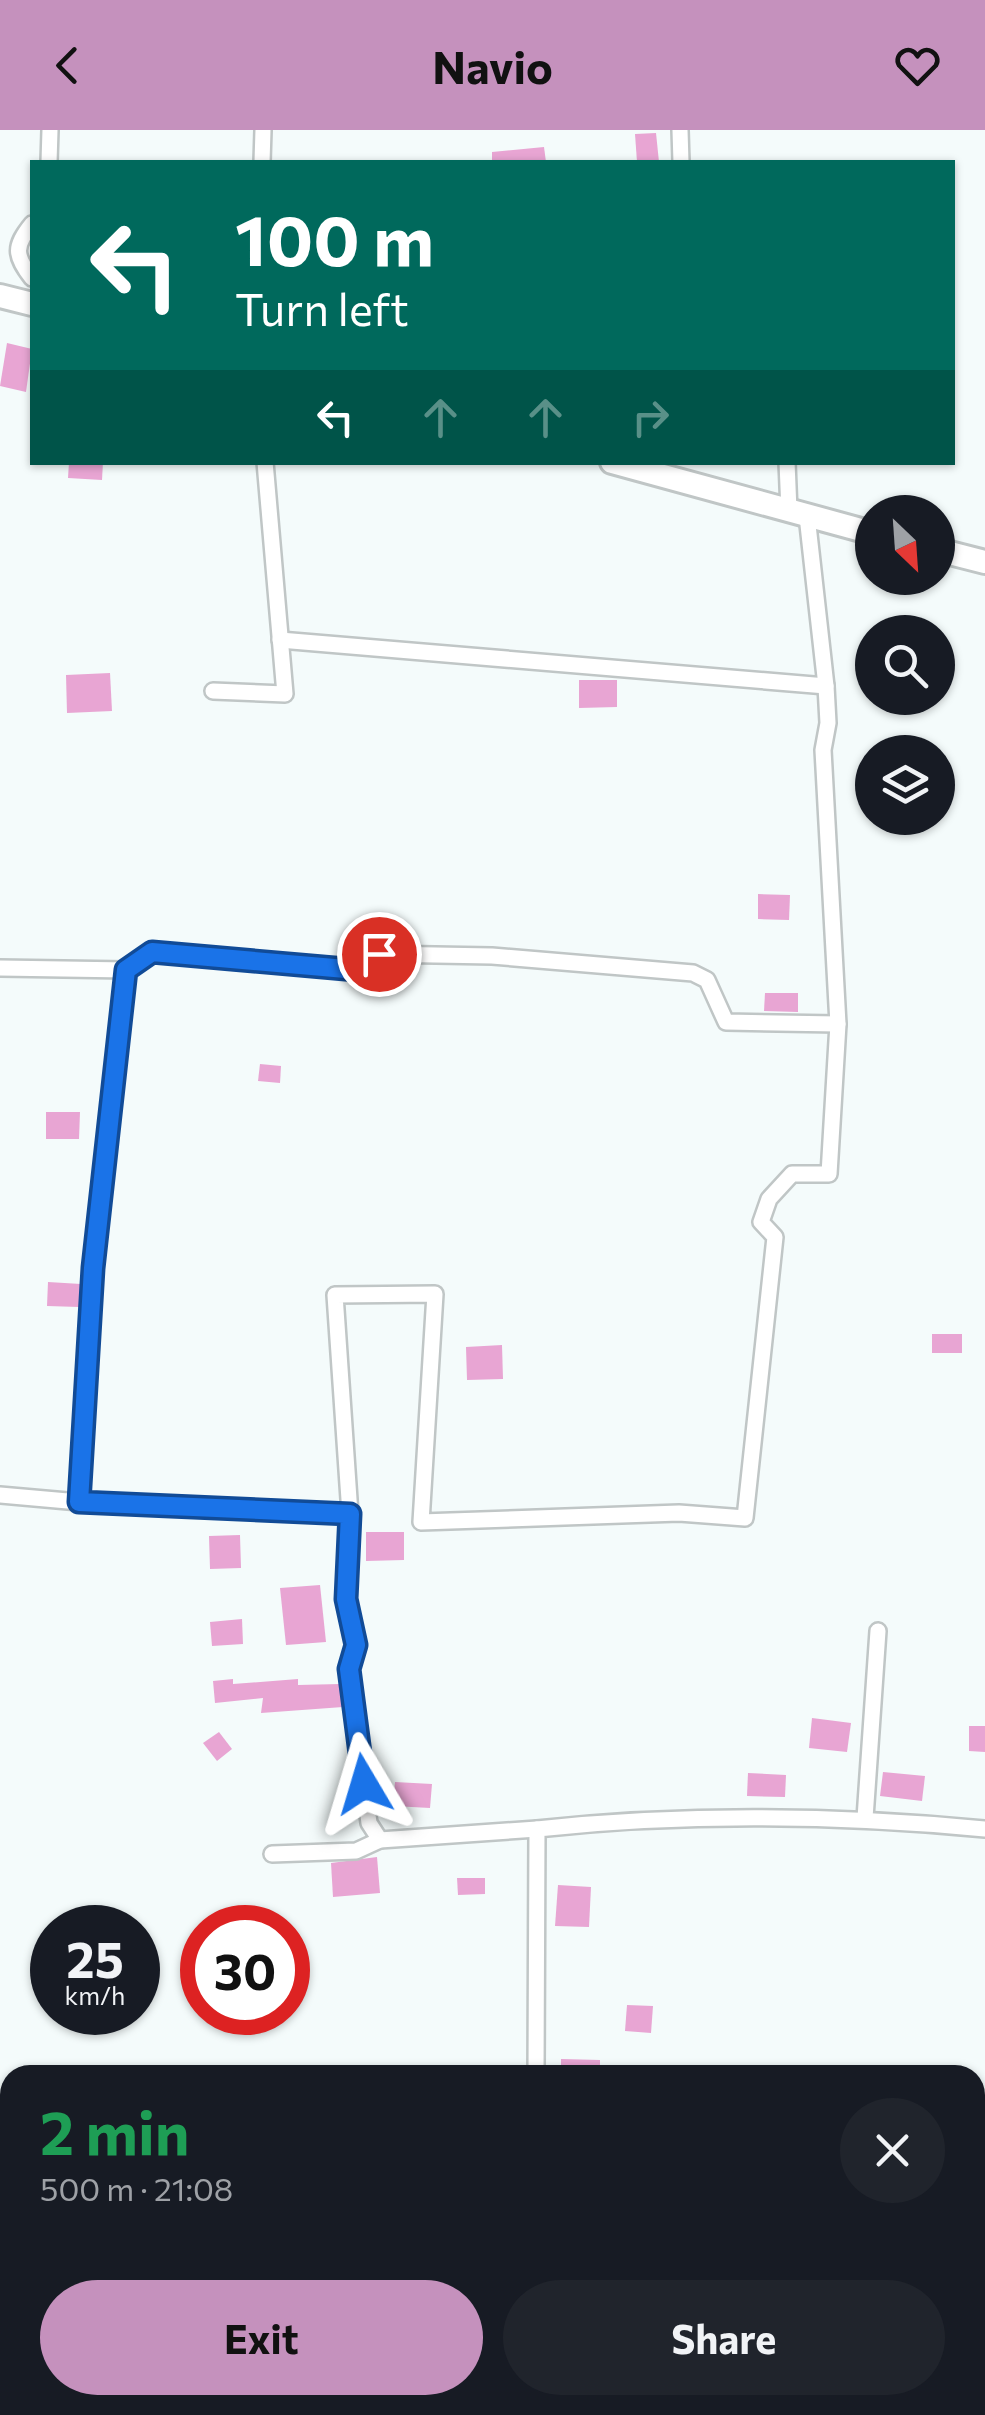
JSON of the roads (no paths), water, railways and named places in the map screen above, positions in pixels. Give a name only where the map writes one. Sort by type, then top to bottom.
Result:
[{"type":"main road","points":[[0,296],[30,304]]},
{"type":"main road","points":[[623,465],[855,529]]},
{"type":"main road","points":[[955,554],[985,562]]},
{"type":"street","points":[[49,160],[50,130]]},
{"type":"street","points":[[262,160],[263,130]]},
{"type":"street","points":[[680,130],[682,160]]},
{"type":"street","points":[[30,227],[17,243],[16,253],[30,275]]},
{"type":"street","points":[[213,691],[286,694],[265,465]]},
{"type":"street","points":[[380,1840],[368,1822],[349,1669],[356,1645],[346,1599],[350,1514],[335,1296],[436,1294],[422,1522],[679,1512],[746,1518],[775,1237],[760,1222],[769,1198],[792,1174],[829,1174],[838,1024],[823,750],[828,723],[826,686],[789,465]]},
{"type":"street","points":[[280,640],[826,686]]},
{"type":"street","points":[[0,968],[126,970],[152,952],[357,970],[379,954],[492,956],[693,973],[707,980],[726,1022],[838,1024]]},
{"type":"street","points":[[79,1502],[93,1268],[126,970]]},
{"type":"street","points":[[0,1495],[350,1514]]},
{"type":"street","points":[[865,1818],[878,1631]]},
{"type":"street","points":[[272,1854],[356,1851],[380,1840],[652,1817],[865,1818],[985,1829]]},
{"type":"street","points":[[536,2065],[537,1829]]}]
